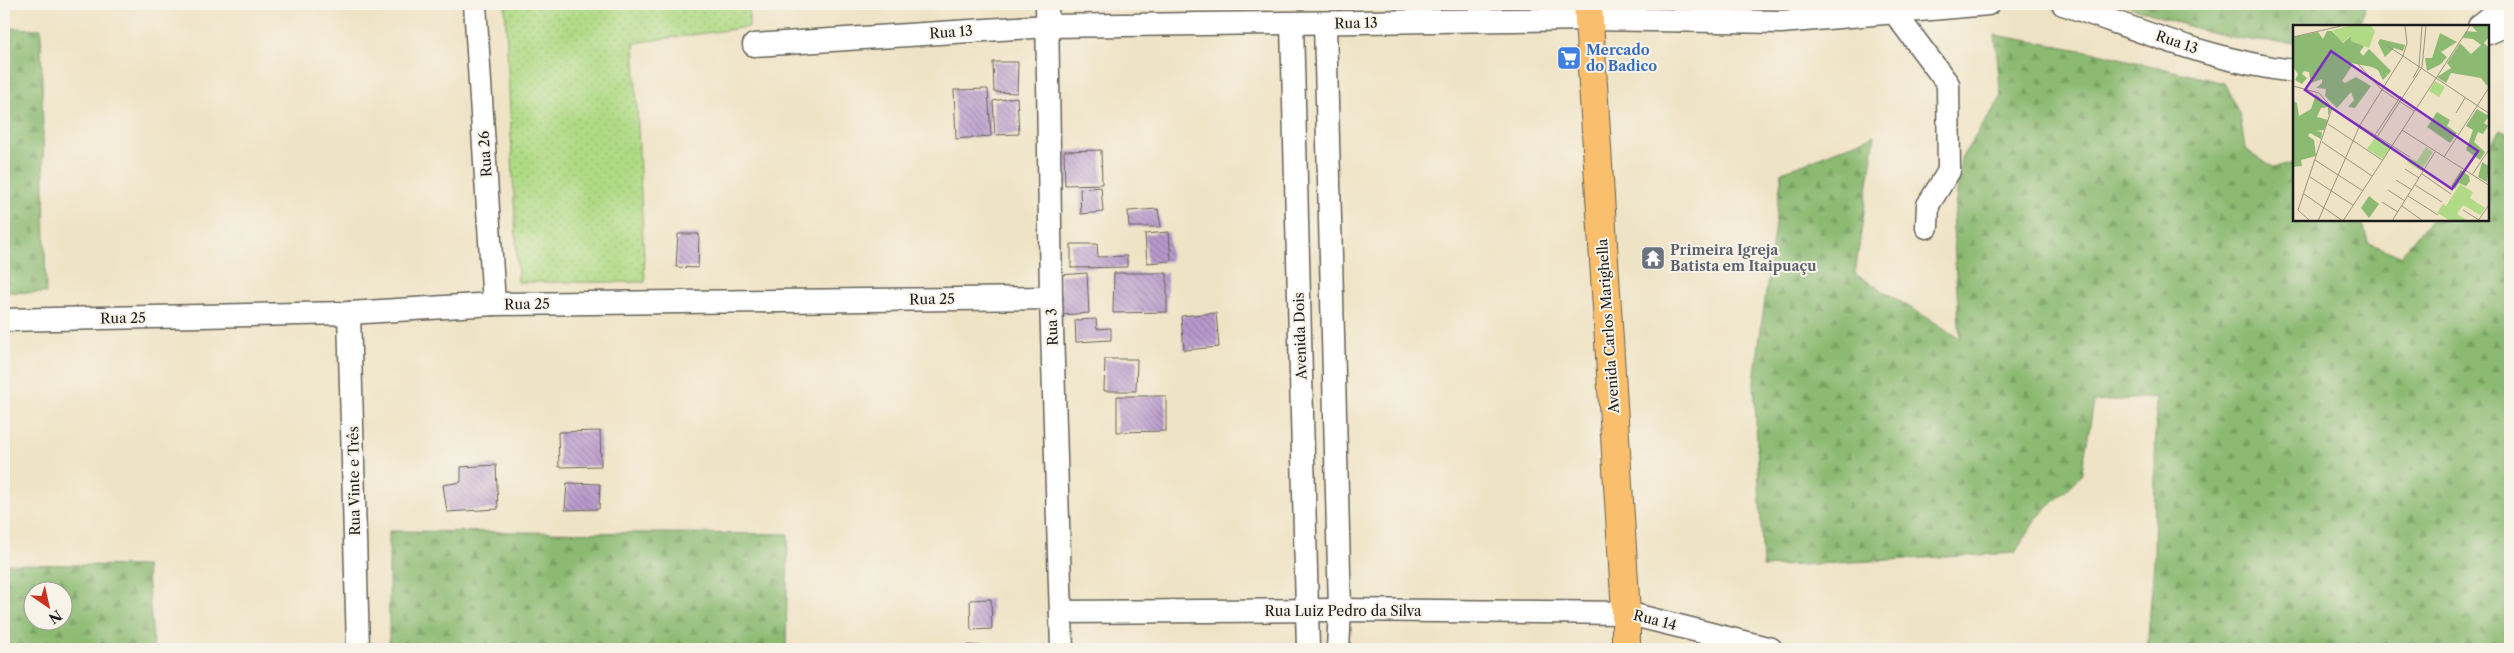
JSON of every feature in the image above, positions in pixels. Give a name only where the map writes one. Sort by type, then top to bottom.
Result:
[{"type":"main road","name":"Avenida Carlos Marighella","points":[[1589,11],[1626,613],[1626,649]]},
{"type":"street","name":"Rua 26","points":[[475,4],[494,304]]},
{"type":"street","name":"Rua 13","points":[[754,45],[1047,15],[1325,24],[1589,11],[1781,22],[1988,4]]},
{"type":"street","name":"Rua 13","points":[[2062,4],[2214,55],[2266,68],[2293,71]]},
{"type":"street","points":[[2480,25],[2507,4]]},
{"type":"street","points":[[1894,12],[1948,84],[1949,171],[1928,205],[1927,227]]},
{"type":"street","name":"Rua 3","points":[[1047,15],[1051,298],[1062,649]]},
{"type":"street","name":"Avenida Dois","points":[[1292,24],[1308,649]]},
{"type":"street","points":[[1325,24],[1340,610],[1338,649]]},
{"type":"street","points":[[2489,33],[2510,24]]},
{"type":"street","name":"Rua 25","points":[[4,320],[350,313],[494,304],[1051,298]]},
{"type":"street","name":"Rua Vinte e Três","points":[[350,313],[358,649]]},
{"type":"street","name":"Rua Luiz Pedro da Silva","points":[[1061,612],[1340,610],[1626,613]]},
{"type":"street","name":"Rua 14","points":[[1626,613],[1771,649]]},
{"type":"green space","points":[[505,4],[749,4],[749,27],[634,43],[645,282],[518,282]]},
{"type":"green space","points":[[2123,4],[2366,4],[2359,25],[2293,25],[2293,42],[2250,40],[2228,36]]},
{"type":"green space","points":[[4,28],[41,29],[46,293],[4,292]]},
{"type":"green space","points":[[1995,35],[2098,53],[2224,83],[2240,115],[2245,149],[2274,168],[2293,163],[2293,221],[2362,221],[2368,242],[2400,256],[2429,221],[2489,221],[2489,146],[2500,130],[2510,135],[2510,649],[2147,649],[2154,563],[2156,397],[2094,402],[2081,476],[2036,519],[2015,553],[1763,567],[1754,381],[1782,172],[1875,135],[1855,274],[1960,338],[1953,227],[1961,158],[2001,98]]},
{"type":"green space","points":[[389,531],[788,534],[786,649],[389,649]]},
{"type":"green space","points":[[4,564],[146,566],[154,649],[4,649]]},
{"type":"building","points":[[993,62],[1018,62],[1017,93],[994,92]]},
{"type":"building","points":[[988,89],[991,136],[956,139],[954,90]]},
{"type":"building","points":[[1017,97],[1019,134],[995,135],[993,101]]},
{"type":"building","points":[[1101,150],[1102,184],[1065,185],[1064,151]]},
{"type":"building","points":[[1101,187],[1103,212],[1081,214],[1080,189]]},
{"type":"building","points":[[1158,209],[1161,227],[1129,227],[1128,211]]},
{"type":"building","points":[[1169,232],[1171,261],[1147,263],[1145,234]]},
{"type":"building","points":[[678,234],[699,234],[698,268],[676,267]]},
{"type":"building","points":[[1071,244],[1097,244],[1098,257],[1127,256],[1127,267],[1071,268]]},
{"type":"building","points":[[1087,273],[1089,313],[1062,315],[1060,275]]},
{"type":"building","points":[[1114,273],[1167,273],[1167,312],[1113,313]]},
{"type":"building","points":[[1216,313],[1219,347],[1184,350],[1181,316]]},
{"type":"building","points":[[1096,319],[1097,329],[1111,328],[1111,340],[1076,342],[1075,320]]},
{"type":"building","points":[[1105,359],[1137,359],[1136,391],[1104,391]]},
{"type":"building","points":[[1117,396],[1166,396],[1166,431],[1117,432]]},
{"type":"building","points":[[600,431],[601,466],[559,467],[558,432]]},
{"type":"building","points":[[496,465],[498,509],[447,512],[443,485],[461,482],[461,467]]},
{"type":"building","points":[[567,483],[600,484],[599,509],[565,510]]},
{"type":"building","points":[[991,599],[992,629],[971,630],[970,600]]},
{"type":"building","points":[[968,645],[1006,647],[1006,649],[968,649]]},
{"type":"place","name":"Mercado do Badico","points":[[1569,58]]},
{"type":"place","name":"Primeira Igreja Batista em Itaipuaçu","points":[[1653,258]]}]
